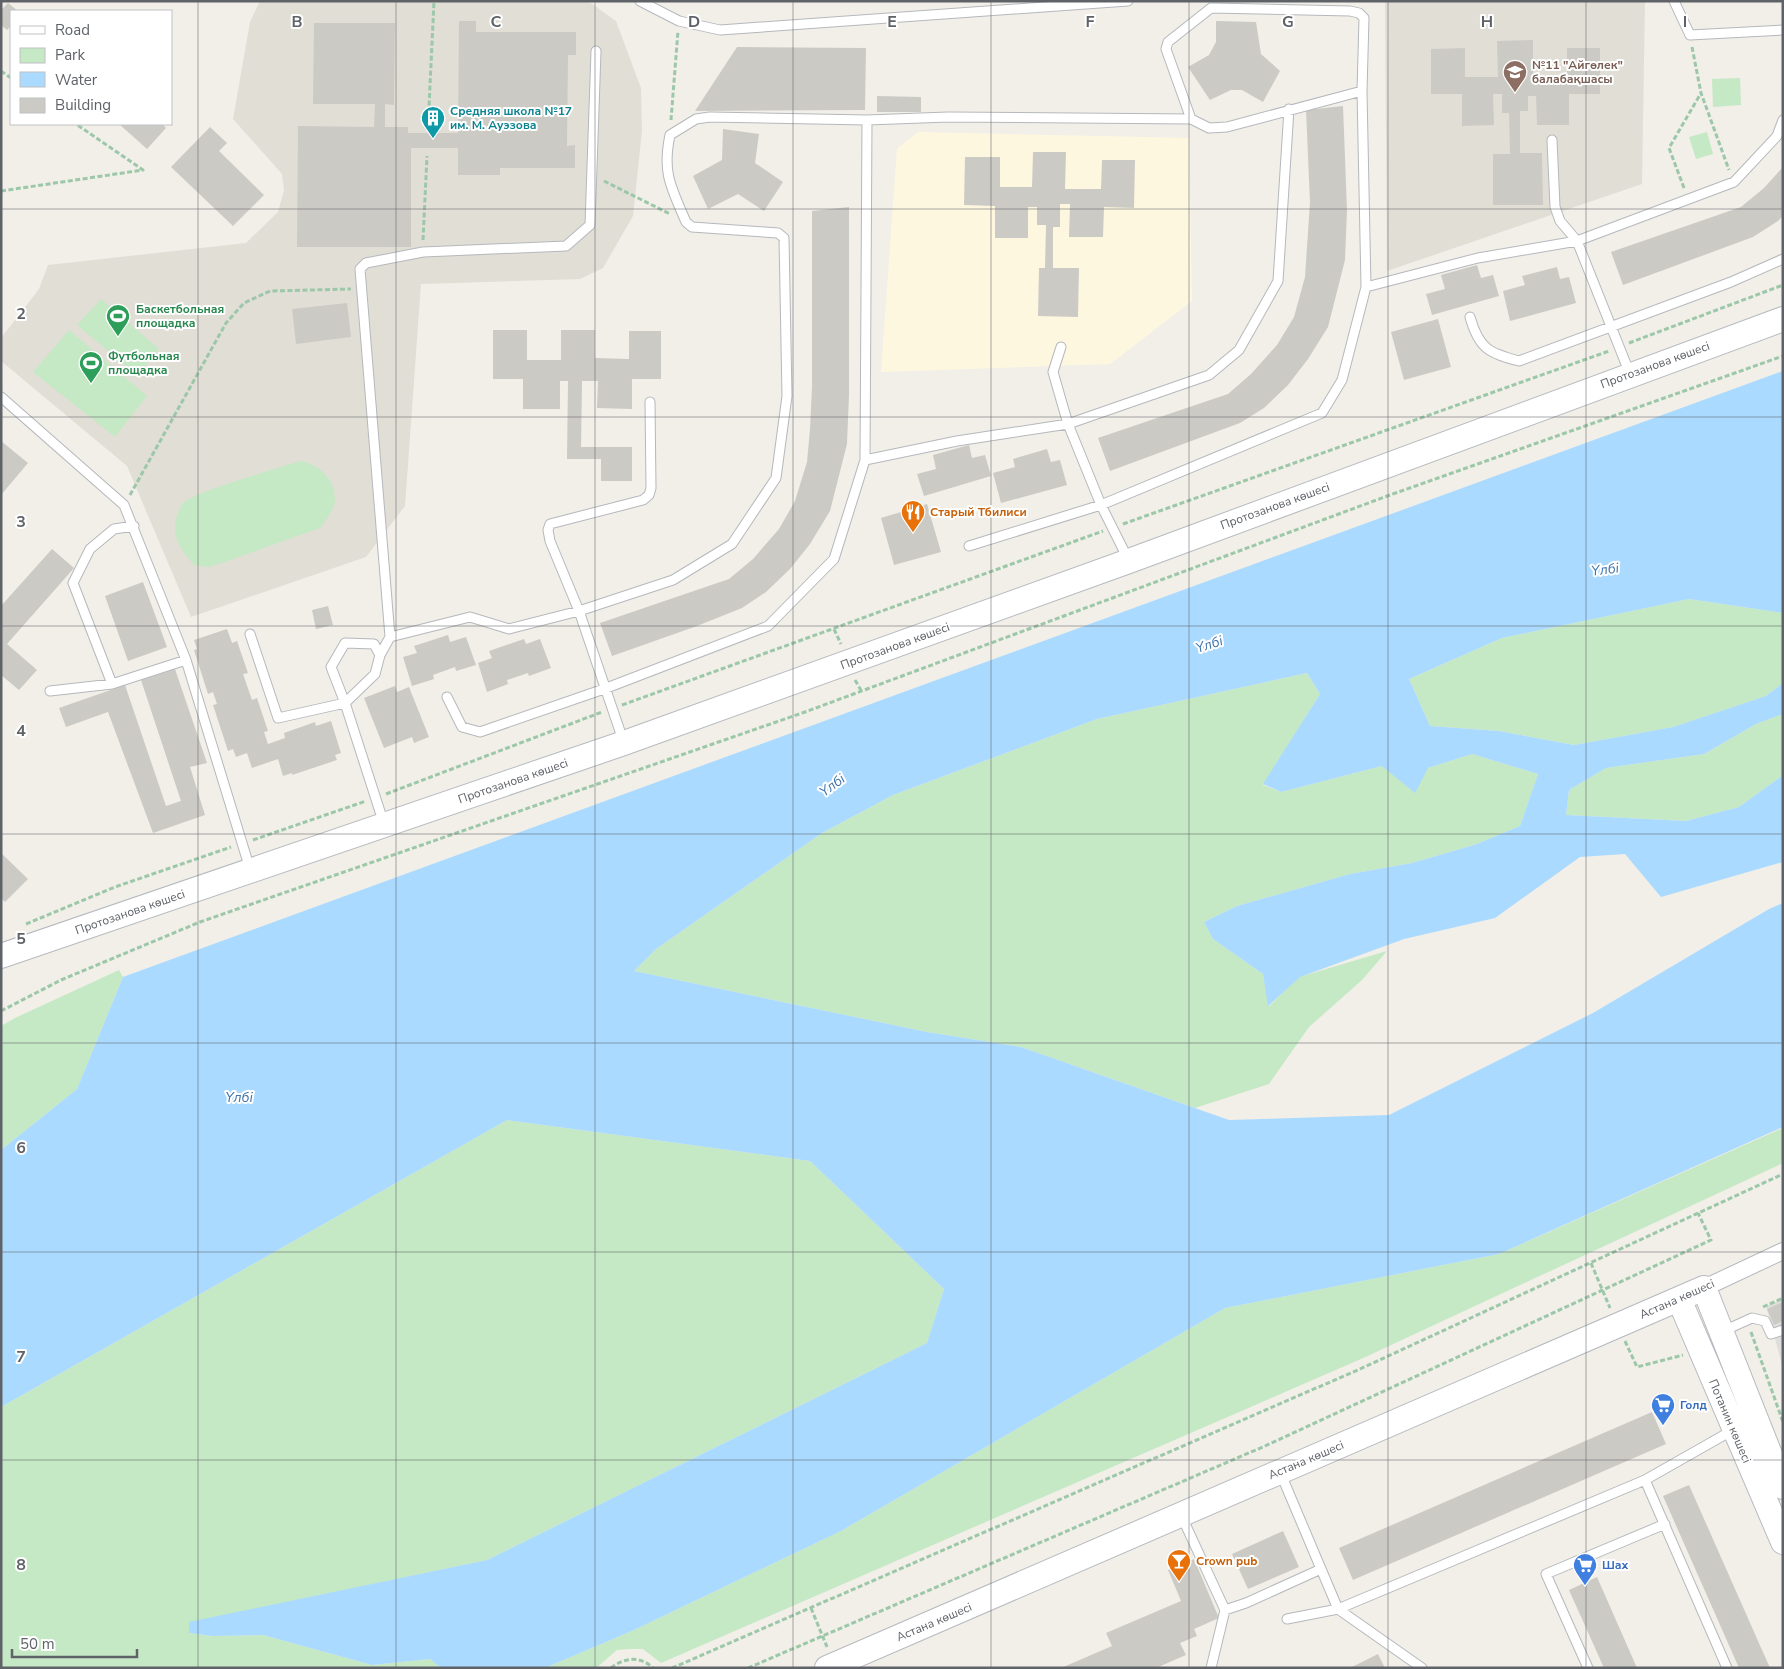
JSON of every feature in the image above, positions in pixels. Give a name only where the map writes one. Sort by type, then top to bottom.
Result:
[{"type":"street","name":"Протозанова көшесі","points":[[1,956],[250,869],[624,743],[1129,561],[1630,374],[1783,319]]},
{"type":"street","name":"Астана көшесі","points":[[831,1666],[858,1662],[1181,1515],[1679,1299],[1783,1251]]},
{"type":"street","name":"Потанин көшесі","points":[[1704,1288],[1783,1487]]},
{"type":"street","name":"Потанин көшесі","points":[[1679,1299],[1733,1430],[1783,1542]]},
{"type":"lane","points":[[640,1],[679,21],[720,30],[1128,1]]},
{"type":"lane","points":[[1674,1],[1690,35],[1783,30]]},
{"type":"lane","points":[[969,546],[1101,505],[1322,413],[1342,380],[1366,287],[1362,91],[1364,18],[1359,13],[1212,8],[1168,42],[1166,48],[1191,119]]},
{"type":"lane","points":[[250,634],[278,718],[345,703],[375,674],[380,655],[390,637],[360,268],[366,263],[423,252],[566,246],[590,225],[596,51]]},
{"type":"lane","points":[[390,637],[470,617],[510,629],[579,611],[673,580],[732,544],[776,478],[787,396],[784,238],[778,233],[692,226],[686,222],[668,180],[666,156],[670,135],[696,120],[710,117],[867,120],[948,117],[1191,119],[1210,128],[1227,127],[1362,91]]},
{"type":"lane","points":[[865,460],[958,441],[1068,424],[1209,375],[1239,350],[1278,281],[1289,109]]},
{"type":"lane","points":[[447,697],[462,727],[480,732],[604,689],[768,626],[834,560],[865,460],[867,120]]},
{"type":"lane","points":[[1366,287],[1478,258],[1577,241],[1734,182],[1777,136],[1783,120]]},
{"type":"lane","points":[[1552,140],[1555,207],[1560,220],[1577,241],[1630,374]]},
{"type":"lane","points":[[1470,317],[1474,331],[1490,353],[1519,361],[1731,282],[1783,259]]},
{"type":"lane","points":[[1061,347],[1053,372],[1068,424],[1101,505],[1129,561]]},
{"type":"lane","points":[[1,396],[124,505],[186,660],[250,869]]},
{"type":"lane","points":[[624,743],[604,689],[579,611],[550,541],[548,530],[550,524],[642,500],[649,495],[651,488],[650,402]]},
{"type":"lane","points":[[112,684],[73,583],[90,549],[114,529],[134,526]]},
{"type":"lane","points":[[380,655],[374,644],[345,643],[332,667],[384,824]]},
{"type":"lane","points":[[50,691],[112,684],[186,660]]},
{"type":"lane","points":[[1723,1338],[1752,1318],[1764,1321],[1771,1334],[1783,1330]]},
{"type":"lane","points":[[1287,1619],[1338,1609],[1645,1480],[1733,1430]]},
{"type":"lane","points":[[1280,1472],[1338,1609],[1422,1668]]},
{"type":"lane","points":[[1645,1480],[1727,1668]]},
{"type":"lane","points":[[1181,1515],[1225,1610],[1208,1667]]},
{"type":"lane","points":[[1588,1668],[1546,1574],[1665,1524]]},
{"type":"lane","points":[[1225,1610],[1246,1603],[1321,1569]]},
{"type":"path","points":[[428,128],[434,1]]},
{"type":"path","points":[[670,135],[679,21]]},
{"type":"path","points":[[1690,35],[1702,93],[1720,148],[1734,182]]},
{"type":"path","points":[[1688,198],[1669,148],[1702,93]]},
{"type":"path","points":[[1,191],[143,170],[77,125]]},
{"type":"path","points":[[423,252],[427,156]]},
{"type":"path","points":[[591,175],[686,222]]},
{"type":"path","points":[[23,926],[115,887],[376,798],[611,708],[1620,347],[1783,285]]},
{"type":"path","points":[[124,505],[226,323],[244,303],[270,291],[362,288]]},
{"type":"path","points":[[1,1011],[61,980],[200,922],[837,700],[1390,495],[1783,356]]},
{"type":"path","points":[[672,1668],[1360,1370],[1783,1174]]},
{"type":"path","points":[[748,1668],[1265,1446],[1710,1240],[1698,1213]]},
{"type":"path","points":[[1591,1263],[1637,1367],[1700,1350]]},
{"type":"path","points":[[1723,1338],[1750,1334],[1783,1422]]},
{"type":"path","points":[[811,1608],[831,1666]]},
{"type":"path","points":[[611,1668],[618,1662],[632,1658],[647,1662],[653,1668]]},
{"type":"shaded area","points":[[260,1],[588,1],[616,21],[641,88],[642,131],[633,216],[603,268],[580,279],[421,284],[405,506],[366,557],[191,617],[127,466],[1,361],[1,338],[39,289],[48,265],[246,243],[278,212],[284,190],[282,174],[233,119],[250,22]]},
{"type":"shaded area","name":"№11 \"Айгөлек\" балабақшасы","points":[[1385,1],[1645,1],[1642,184],[1387,271]]},
{"type":"shaded area","points":[[918,132],[1189,138],[1192,301],[1110,364],[881,372],[897,149]]},
{"type":"shaded area","points":[[1783,1299],[1783,1368],[1766,1306]]},
{"type":"green space","points":[[1740,78],[1741,105],[1713,107],[1712,79]]},
{"type":"green space","points":[[1707,132],[1713,154],[1696,159],[1689,137]]},
{"type":"green space","name":"Баскетбольная площадка","points":[[101,299],[159,349],[137,375],[77,325]]},
{"type":"green space","name":"Футбольная площадка","points":[[69,330],[147,396],[115,437],[33,372]]},
{"type":"green space","points":[[300,461],[320,470],[325,474],[332,486],[334,505],[320,528],[219,564],[208,567],[194,565],[185,554],[176,535],[176,521],[179,509],[183,503],[204,492]]},
{"type":"green space","points":[[1689,599],[1783,613],[1783,683],[1766,696],[1673,727],[1574,745],[1499,731],[1430,726],[1409,679],[1502,638]]},
{"type":"green space","points":[[1307,673],[1320,694],[1263,785],[1281,792],[1382,766],[1428,768],[1472,754],[1538,774],[1520,826],[1477,844],[1412,863],[1350,874],[1237,906],[1204,922],[1213,939],[1263,974],[1269,1006],[1299,977],[1387,951],[1362,980],[1309,1027],[1269,1084],[1195,1108],[1021,1047],[927,1032],[634,971],[656,949],[822,833],[893,795],[1097,719]]},
{"type":"green space","points":[[1783,714],[1783,775],[1739,807],[1686,821],[1566,815],[1569,790],[1606,768],[1704,754],[1756,724]]},
{"type":"green space","points":[[119,970],[123,977],[77,1089],[1,1150],[1,1026]]},
{"type":"green space","points":[[507,1120],[810,1161],[944,1289],[927,1343],[487,1560],[189,1623],[189,1633],[212,1636],[263,1635],[372,1665],[430,1659],[441,1668],[1,1668],[1,1407]]},
{"type":"green space","points":[[1783,1128],[1783,1163],[1361,1359],[661,1663],[643,1649],[630,1649],[617,1650],[596,1668],[545,1668],[634,1630],[841,1531],[1225,1308],[1499,1254]]},
{"type":"water","name":"Үлбі","points":[[1783,371],[1783,613],[1689,599],[1502,638],[1409,679],[1430,726],[1499,731],[1574,745],[1673,727],[1766,696],[1783,683],[1783,714],[1756,724],[1704,754],[1606,768],[1569,790],[1566,815],[1686,821],[1739,807],[1783,775],[1783,862],[1661,897],[1625,854],[1580,857],[1495,918],[1404,939],[1300,977],[1268,1006],[1263,974],[1213,939],[1204,922],[1237,906],[1350,874],[1412,863],[1477,844],[1520,826],[1538,774],[1472,754],[1428,768],[1415,793],[1382,766],[1281,792],[1263,784],[1320,694],[1307,673],[1097,719],[893,795],[822,833],[656,949],[634,971],[927,1032],[1021,1047],[1229,1120],[1389,1115],[1593,1013],[1769,909],[1783,903],[1783,1127],[1499,1254],[1225,1308],[841,1531],[634,1630],[545,1668],[441,1668],[430,1659],[372,1665],[263,1635],[212,1636],[189,1633],[189,1622],[487,1560],[927,1343],[944,1289],[810,1161],[507,1120],[1,1407],[1,1150],[77,1089],[123,977]]},
{"type":"building","points":[[8,3],[17,10],[10,10],[10,27],[7,30],[1,25],[1,10]]},
{"type":"building","name":"Средняя школа №17 им. М. Ауэзова","points":[[459,21],[476,21],[476,32],[576,32],[576,55],[568,55],[567,146],[575,145],[575,168],[500,168],[500,175],[458,175],[458,148],[411,148],[411,247],[297,247],[298,126],[374,127],[375,104],[313,104],[314,23],[395,23],[394,105],[385,104],[385,127],[408,127],[408,133],[458,133]]},
{"type":"building","points":[[1216,21],[1256,22],[1261,54],[1280,71],[1263,102],[1242,90],[1231,90],[1210,100],[1188,67],[1209,55],[1216,42]]},
{"type":"building","points":[[1533,40],[1533,77],[1567,77],[1567,48],[1600,48],[1600,94],[1569,94],[1569,125],[1537,125],[1536,96],[1528,96],[1528,111],[1520,111],[1520,153],[1542,153],[1543,205],[1493,205],[1493,154],[1510,154],[1509,113],[1502,113],[1502,94],[1493,94],[1494,125],[1462,126],[1462,94],[1431,94],[1431,49],[1465,48],[1465,77],[1498,77],[1497,41]]},
{"type":"building","points":[[737,47],[866,48],[865,110],[695,111]]},
{"type":"building","points":[[877,96],[921,97],[921,112],[877,112]]},
{"type":"building","points":[[1343,106],[1347,210],[1345,260],[1328,327],[1308,359],[1288,385],[1264,408],[1240,423],[1110,471],[1098,438],[1228,394],[1251,374],[1277,345],[1294,317],[1305,277],[1310,202],[1306,110]]},
{"type":"building","points":[[120,125],[163,125],[166,128],[147,149]]},
{"type":"building","points":[[210,127],[227,143],[219,151],[264,195],[233,226],[171,167]]},
{"type":"building","points":[[723,129],[759,134],[755,163],[783,182],[764,211],[738,194],[708,209],[693,176],[722,160]]},
{"type":"building","points":[[1033,152],[1066,152],[1065,189],[1101,189],[1102,160],[1135,160],[1134,208],[1104,207],[1103,237],[1069,237],[1070,204],[1060,204],[1060,227],[1053,227],[1053,268],[1079,268],[1078,317],[1038,316],[1039,268],[1045,268],[1046,225],[1037,225],[1037,207],[1028,207],[1028,238],[995,238],[995,206],[964,205],[965,157],[1000,157],[1000,187],[1032,187]]},
{"type":"building","points":[[1783,167],[1783,216],[1778,221],[1753,237],[1623,285],[1611,252],[1741,207],[1764,188]]},
{"type":"building","points":[[849,207],[849,395],[847,444],[830,511],[810,544],[790,569],[766,592],[742,608],[612,656],[600,623],[729,579],[753,559],[779,529],[795,501],[807,462],[810,429],[812,387],[812,211]]},
{"type":"building","points":[[1477,265],[1481,278],[1493,275],[1499,296],[1432,315],[1426,294],[1445,289],[1441,275]]},
{"type":"building","points":[[1557,267],[1560,279],[1569,277],[1576,303],[1510,321],[1503,291],[1525,285],[1522,276]]},
{"type":"building","points":[[347,303],[351,337],[296,344],[292,309]]},
{"type":"building","points":[[1438,319],[1451,367],[1404,380],[1391,332]]},
{"type":"building","points":[[493,330],[527,330],[527,360],[561,360],[561,330],[595,330],[595,358],[629,359],[629,331],[661,331],[661,379],[632,379],[632,409],[597,408],[598,381],[582,381],[581,447],[632,447],[632,481],[601,481],[601,459],[567,459],[568,381],[560,381],[560,409],[523,409],[523,379],[493,379]]},
{"type":"building","points":[[1,441],[28,463],[1,495]]},
{"type":"building","points":[[969,445],[972,458],[985,455],[991,476],[924,496],[917,474],[936,469],[933,455]]},
{"type":"building","points":[[1047,449],[1051,462],[1060,460],[1067,485],[1001,503],[993,473],[1015,467],[1013,459]]},
{"type":"building","points":[[927,504],[941,552],[894,565],[881,518]]},
{"type":"building","points":[[52,549],[74,568],[7,644],[37,670],[19,690],[1,675],[1,606]]},
{"type":"building","points":[[143,582],[167,647],[128,661],[105,596]]},
{"type":"building","points":[[328,606],[333,625],[316,629],[312,610]]},
{"type":"building","points":[[227,629],[232,643],[237,641],[248,673],[243,674],[252,700],[257,698],[268,731],[264,732],[268,744],[285,738],[284,733],[315,722],[316,726],[331,721],[341,753],[335,755],[337,760],[292,775],[292,773],[283,776],[278,759],[252,768],[247,753],[236,757],[233,749],[228,751],[213,705],[217,704],[213,692],[208,694],[194,650],[197,649],[194,640]]},
{"type":"building","points":[[448,635],[450,642],[466,637],[476,665],[456,671],[455,667],[433,675],[434,679],[412,686],[403,657],[417,653],[414,646]]},
{"type":"building","points":[[524,639],[526,644],[540,639],[551,668],[529,676],[528,673],[507,680],[508,684],[487,692],[478,663],[492,658],[489,651]]},
{"type":"building","points":[[175,669],[207,763],[190,767],[205,815],[153,833],[108,712],[66,727],[59,708],[125,685],[166,806],[181,801],[141,680]]},
{"type":"building","points":[[395,686],[397,692],[409,687],[429,737],[414,743],[412,737],[384,748],[364,698]]},
{"type":"building","points":[[1,853],[28,879],[5,902],[1,898]]},
{"type":"building","points":[[1783,1302],[1783,1321],[1774,1325],[1767,1309]]},
{"type":"building","points":[[1652,1412],[1666,1444],[1353,1580],[1339,1548]]},
{"type":"building","points":[[1689,1485],[1770,1668],[1739,1668],[1663,1496]]},
{"type":"building","points":[[1283,1531],[1299,1567],[1248,1589],[1232,1554]]},
{"type":"building","points":[[1194,1559],[1219,1618],[1194,1629],[1197,1636],[1180,1643],[1186,1655],[1156,1668],[1061,1668],[1112,1646],[1106,1633],[1181,1601],[1168,1570]]},
{"type":"building","points":[[1597,1577],[1637,1668],[1604,1668],[1569,1590]]},
{"type":"building","points":[[1378,1654],[1385,1668],[1350,1668]]},
{"type":"place","name":"№11 \"Айгөлек\" балабақшасы","points":[[1515,93]]},
{"type":"place","name":"Средняя школа №17 им. М. Ауэзова","points":[[433,139]]},
{"type":"place","name":"Баскетбольная площадка","points":[[118,337]]},
{"type":"place","name":"Футбольная площадка","points":[[91,384]]},
{"type":"place","name":"Старый Тбилиси","points":[[913,533]]},
{"type":"place","name":"Голд","points":[[1663,1426]]},
{"type":"place","name":"Crown pub","points":[[1179,1582]]},
{"type":"place","name":"Шах","points":[[1585,1586]]}]
